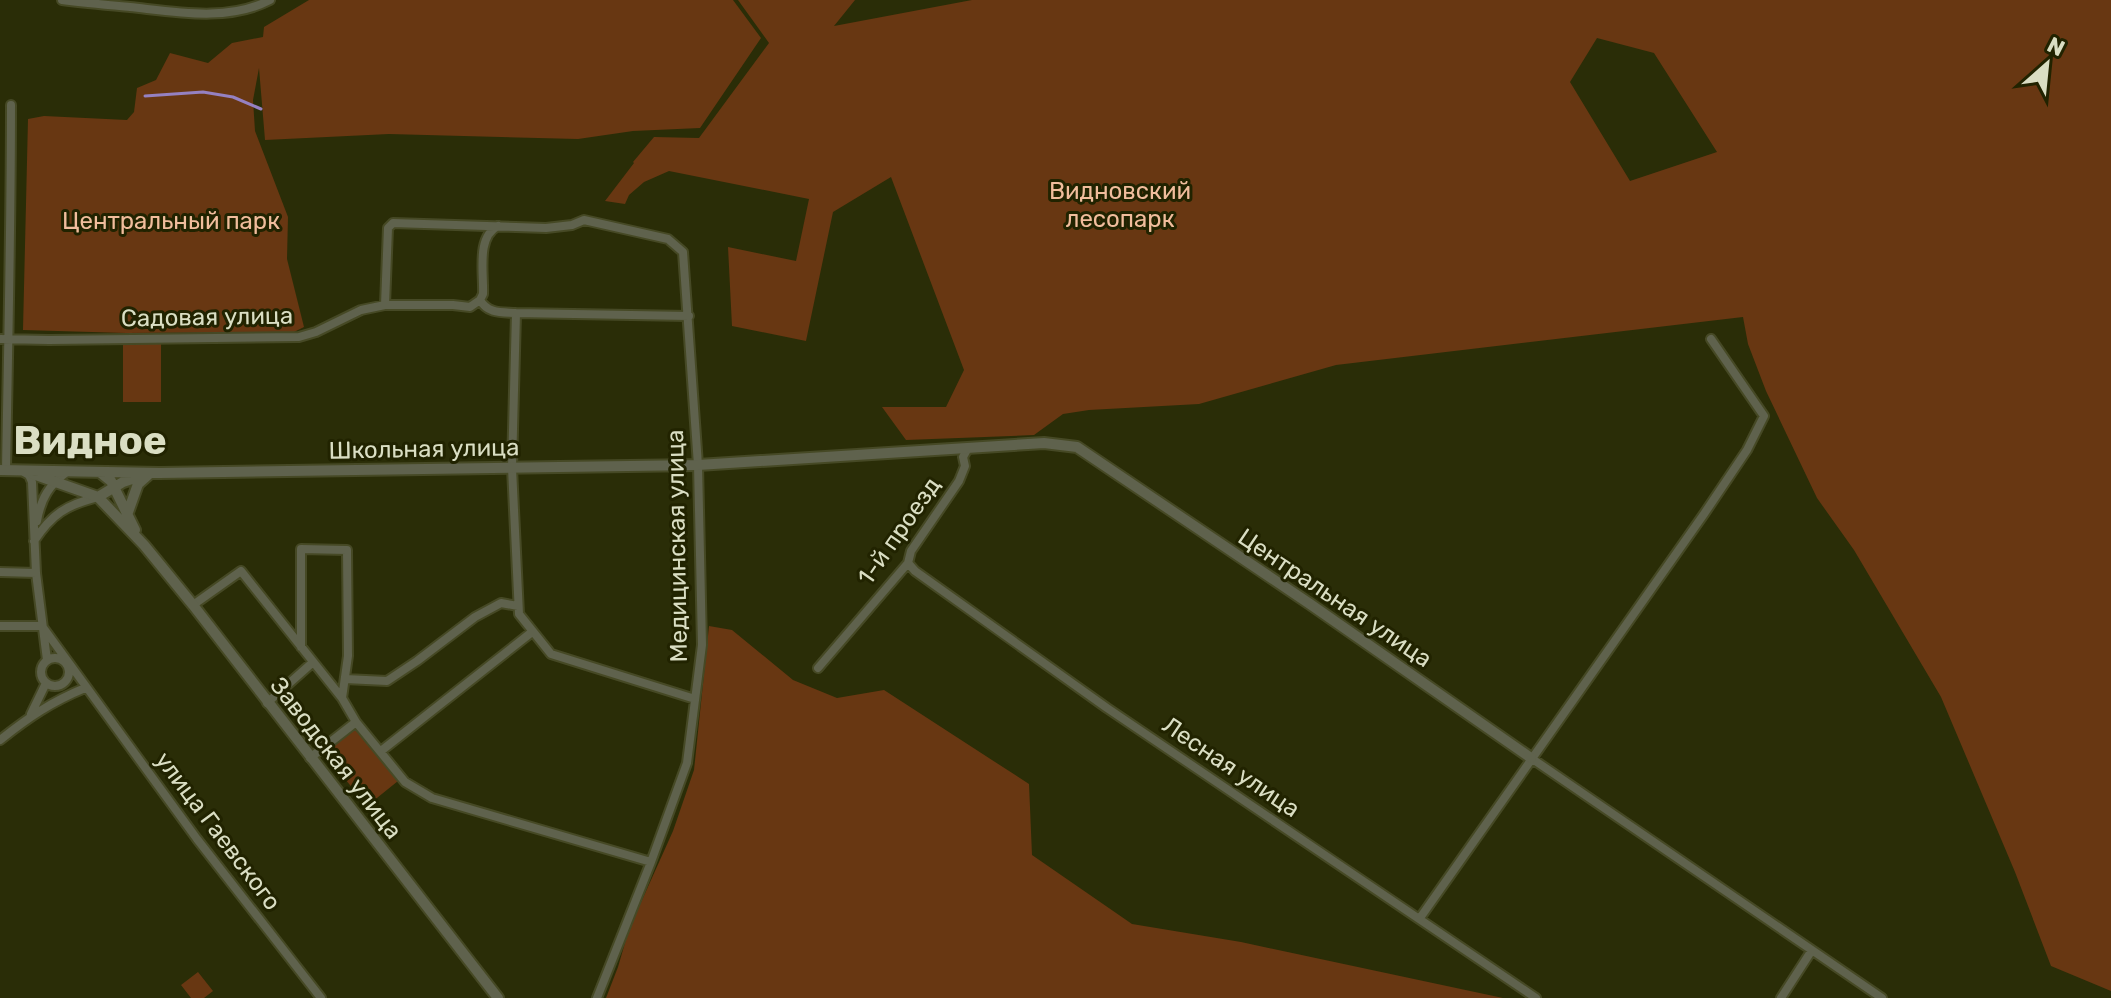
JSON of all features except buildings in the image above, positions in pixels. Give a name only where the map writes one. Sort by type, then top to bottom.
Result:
[{"type":"street","points":[[62,0],[219,14],[258,7],[270,0]]},
{"type":"street","points":[[11,105],[11,221],[4,339],[3,470],[23,471],[94,496]]},
{"type":"street","points":[[0,220],[11,221]]},
{"type":"street","name":"Медицинская улица","points":[[499,226],[546,228],[572,225],[584,220],[668,239],[683,252],[698,465],[702,645],[687,763],[597,998]]},
{"type":"street","points":[[385,305],[388,228],[393,223],[499,226]]},
{"type":"street","points":[[480,300],[483,294],[486,238],[491,230],[499,226]]},
{"type":"street","name":"Садовая улица","points":[[4,339],[299,337],[361,310],[385,305],[470,307],[480,300],[489,310],[516,313],[689,316]]},
{"type":"street","points":[[516,313],[512,468],[519,614],[551,654],[695,699]]},
{"type":"street","points":[[1420,918],[1747,450],[1764,416],[1711,339]]},
{"type":"street","name":"Центральная улица","points":[[698,465],[1044,443],[1077,447],[1882,998]]},
{"type":"street","name":"1-й проезд","points":[[818,668],[908,563],[911,551],[959,481],[965,466],[963,457],[968,448]]},
{"type":"street","name":"Школьная улица","points":[[23,471],[150,473],[698,465]]},
{"type":"street","points":[[23,471],[32,482],[34,542]]},
{"type":"street","points":[[34,542],[39,507],[46,492],[68,471]]},
{"type":"street","points":[[99,472],[106,475],[143,544],[86,487],[91,475],[99,472]]},
{"type":"street","points":[[34,542],[45,524],[59,511],[150,473]]},
{"type":"street","points":[[127,515],[138,484],[150,473]]},
{"type":"street","name":"улица Гаевского","points":[[34,542],[47,660]]},
{"type":"street","name":"Заводская улица","points":[[143,544],[498,998]]},
{"type":"street","points":[[301,647],[301,549],[347,550],[348,656],[342,698]]},
{"type":"street","name":"Лесная улица","points":[[908,563],[1107,708],[1536,998]]},
{"type":"street","points":[[193,605],[241,571],[405,782],[432,798],[651,862]]},
{"type":"street","points":[[0,572],[36,573]]},
{"type":"street","points":[[345,679],[387,681],[475,617],[501,603],[518,606]]},
{"type":"street","points":[[0,626],[42,626]]},
{"type":"street","name":"улица Гаевского","points":[[42,626],[197,839],[321,998]]},
{"type":"street","points":[[381,751],[532,632]]},
{"type":"street","points":[[63,697],[70,670],[68,664],[54,657],[42,666],[46,683],[58,686],[67,681]]},
{"type":"street","points":[[267,703],[312,663]]},
{"type":"street","points":[[67,681],[85,688]]},
{"type":"street","points":[[31,715],[46,683]]},
{"type":"street","points":[[0,740],[31,715],[85,688]]},
{"type":"street","points":[[310,758],[356,722]]},
{"type":"street","points":[[1781,998],[1812,950]]},
{"type":"green space","name":"Центральный парк","points":[[309,0],[733,0],[761,38],[700,128],[633,131],[578,139],[389,134],[265,140],[259,68],[253,100],[255,131],[288,217],[287,259],[304,327],[294,332],[23,330],[28,119],[44,116],[127,120],[134,112],[137,88],[156,80],[170,53],[208,63],[232,43],[263,37],[264,27]]},
{"type":"green space","name":"Видновский лесопарк","points":[[738,0],[855,0],[834,26],[972,0],[2111,0],[2111,991],[2051,966],[1941,697],[1854,550],[1817,498],[1766,391],[1748,344],[1743,317],[1336,365],[1199,404],[1063,414],[1034,435],[906,440],[882,407],[946,407],[964,370],[891,177],[833,212],[806,341],[732,326],[728,247],[796,261],[809,199],[669,171],[644,182],[629,195],[625,204],[605,201],[654,137],[699,138],[769,43]],"holes":[[[1597,38],[1654,53],[1717,152],[1630,181],[1570,82]]]},
{"type":"green space","points":[[123,343],[161,343],[161,402],[123,402]]},
{"type":"green space","points":[[709,626],[732,630],[793,680],[837,698],[884,690],[1029,784],[1032,855],[1132,924],[1241,942],[1503,998],[606,998],[629,929],[673,831],[694,770]]},
{"type":"green space","points":[[355,727],[398,781],[367,806],[324,753]]},
{"type":"green space","points":[[198,972],[213,991],[204,998],[191,998],[181,985]]},
{"type":"waterway","points":[[145,96],[203,92],[233,97],[261,109]]},
{"type":"district","name":"Видное","points":[[90,440]]}]
